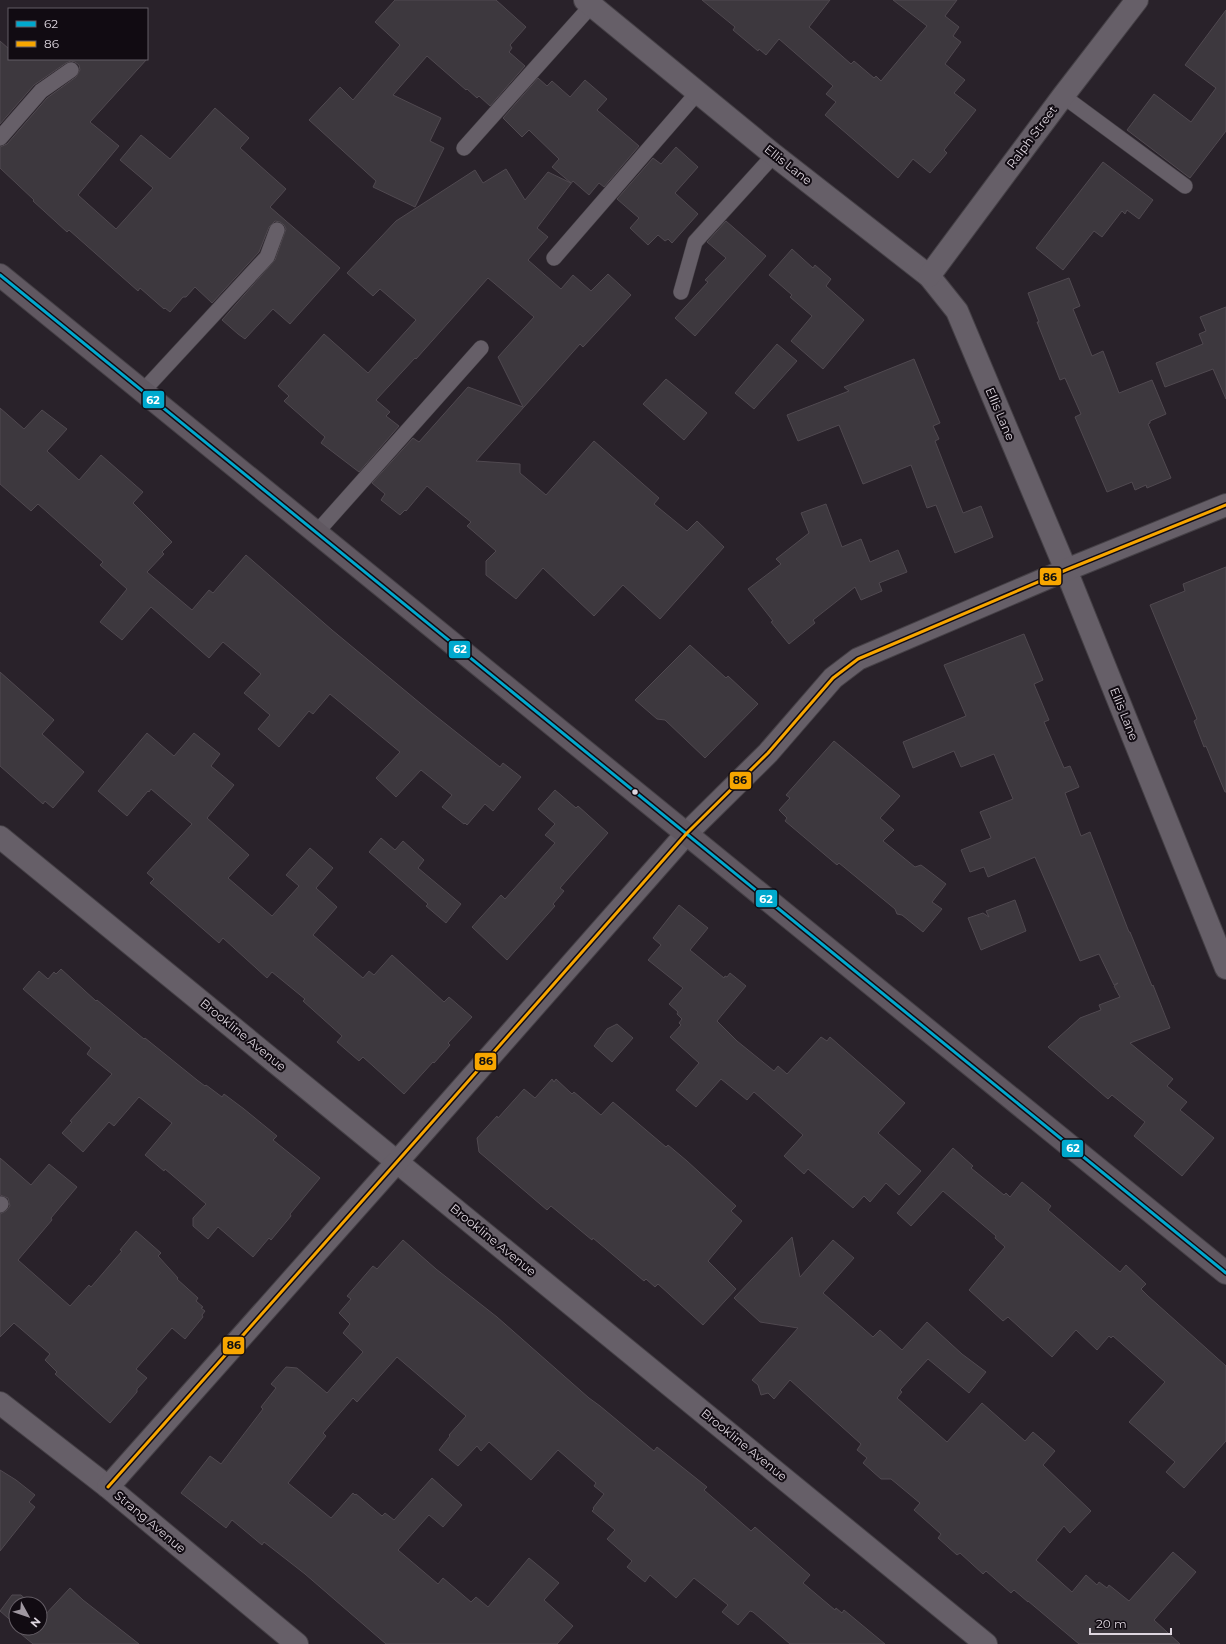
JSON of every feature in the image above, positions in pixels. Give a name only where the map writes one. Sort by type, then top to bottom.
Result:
[{"type":"main road","points":[[0,275],[1226,1272]]},
{"type":"street","name":"Ralph Street","points":[[929,276],[1063,96],[1137,0]]},
{"type":"street","name":"Ellis Lane","points":[[588,3],[774,155],[929,276],[957,311],[1066,570],[1226,968]]},
{"type":"street","points":[[108,1487],[132,1458],[398,1161],[687,833],[768,753],[833,678],[858,659],[1066,570],[1226,505]]},
{"type":"street","name":"Brookline Avenue","points":[[0,836],[986,1644]]},
{"type":"street","name":"Strang Avenue","points":[[0,1403],[108,1487],[297,1644]]},
{"type":"lane","points":[[464,148],[588,3]]},
{"type":"lane","points":[[0,138],[42,91],[71,70]]},
{"type":"lane","points":[[554,258],[698,92]]},
{"type":"lane","points":[[1063,96],[1185,186]]},
{"type":"lane","points":[[681,292],[695,242],[774,155]]},
{"type":"lane","points":[[143,391],[267,257],[276,230]]},
{"type":"lane","points":[[317,532],[481,348]]},
{"type":"building","points":[[395,0],[496,0],[526,27],[510,45],[512,48],[509,52],[525,66],[490,106],[479,96],[477,98],[467,89],[466,90],[427,56],[393,95],[441,118],[430,141],[444,148],[415,207],[373,187],[376,181],[309,120],[340,87],[353,100],[400,45],[375,22]]},
{"type":"building","points":[[702,0],[830,0],[809,27],[851,64],[854,61],[874,78],[876,76],[881,81],[927,26],[893,0],[957,0],[945,16],[959,27],[953,36],[961,42],[945,64],[965,80],[954,93],[976,110],[944,150],[947,153],[930,173],[913,159],[898,178],[825,115],[836,102],[826,94],[833,86],[779,39],[766,55],[759,49],[758,51],[733,30],[735,27]]},
{"type":"building","points":[[1226,10],[1226,131],[1190,178],[1127,130],[1154,94],[1191,122],[1216,88],[1185,65]]},
{"type":"building","points":[[0,41],[8,48],[8,60],[146,60],[90,122],[119,146],[78,195],[116,229],[153,188],[120,160],[141,135],[170,159],[215,108],[249,138],[240,148],[286,189],[270,207],[340,268],[290,324],[273,309],[245,339],[238,334],[222,320],[275,260],[286,229],[280,222],[275,221],[269,227],[259,252],[212,303],[195,287],[186,297],[183,297],[170,312],[165,308],[164,309],[140,288],[138,291],[69,230],[67,232],[0,168],[0,147],[7,144],[47,98],[76,77],[80,70],[79,65],[71,61],[66,63],[34,85],[0,124]]},
{"type":"building","points":[[538,78],[547,86],[552,81],[570,97],[585,80],[607,99],[597,110],[639,146],[604,187],[599,183],[589,195],[573,181],[537,228],[548,237],[528,260],[561,289],[573,275],[591,291],[608,274],[631,295],[583,347],[580,344],[476,461],[520,464],[520,473],[546,495],[594,441],[659,498],[654,504],[687,531],[697,521],[724,547],[660,619],[623,585],[594,616],[543,568],[516,599],[486,575],[486,561],[496,551],[467,526],[471,522],[427,486],[406,511],[405,510],[400,515],[381,500],[385,494],[372,483],[413,438],[419,442],[468,387],[523,407],[498,357],[534,317],[488,278],[416,359],[415,358],[376,400],[390,412],[386,416],[399,426],[359,472],[321,443],[325,437],[284,401],[289,396],[278,386],[324,334],[368,373],[416,320],[380,289],[373,296],[347,273],[396,221],[475,170],[483,183],[506,169],[525,200],[548,172],[571,183],[552,167],[559,159],[529,130],[522,137],[503,118]]},
{"type":"building","points":[[676,147],[698,167],[675,193],[698,214],[672,243],[668,239],[665,241],[658,235],[648,245],[630,228],[639,218],[617,199],[653,158],[661,164]]},
{"type":"building","points":[[1103,162],[1153,200],[1139,219],[1127,210],[1125,214],[1122,211],[1102,237],[1094,231],[1063,270],[1036,248]]},
{"type":"building","points":[[726,221],[766,256],[695,336],[675,318],[708,282],[705,280],[726,258],[707,242]]},
{"type":"building","points":[[792,249],[813,268],[815,265],[831,279],[826,286],[864,320],[823,369],[791,341],[812,316],[790,297],[792,295],[769,275]]},
{"type":"building","points":[[1069,278],[1080,306],[1073,309],[1092,356],[1103,351],[1119,393],[1152,380],[1166,414],[1150,421],[1148,424],[1171,478],[1147,488],[1146,485],[1135,490],[1132,482],[1107,492],[1075,417],[1081,414],[1065,378],[1060,380],[1037,322],[1039,322],[1028,293]]},
{"type":"building","points":[[1226,307],[1226,399],[1213,369],[1165,387],[1156,363],[1203,344],[1199,334],[1206,331],[1200,317]]},
{"type":"building","points":[[777,344],[797,361],[754,409],[735,393]]},
{"type":"building","points":[[914,359],[940,423],[933,426],[939,439],[935,441],[963,513],[981,506],[993,537],[955,553],[936,505],[927,508],[911,465],[863,484],[839,425],[798,441],[787,415],[849,391],[844,387]]},
{"type":"building","points":[[666,379],[707,413],[684,440],[643,404]]},
{"type":"building","points":[[0,408],[24,429],[42,410],[67,429],[47,451],[79,480],[101,455],[143,492],[133,503],[172,542],[162,552],[164,554],[147,572],[192,610],[209,590],[213,593],[246,555],[332,630],[432,713],[500,767],[503,763],[521,777],[493,811],[485,804],[467,825],[465,823],[464,824],[442,807],[452,795],[421,770],[396,797],[376,778],[400,752],[330,694],[313,714],[309,711],[279,747],[258,729],[270,715],[244,693],[261,674],[223,642],[209,658],[151,607],[122,640],[100,622],[127,589],[100,565],[103,562],[38,504],[31,511],[0,484]]},
{"type":"building","points":[[826,504],[842,547],[861,539],[870,562],[898,550],[907,572],[879,583],[882,591],[861,600],[855,587],[813,620],[815,623],[789,644],[771,622],[773,621],[748,589],[781,564],[776,559],[809,533],[801,513]]},
{"type":"building","points":[[1226,567],[1225,792],[1206,746],[1204,747],[1194,721],[1197,719],[1150,605],[1185,591],[1183,584]]},
{"type":"building","points":[[1024,634],[1043,680],[1034,684],[1049,720],[1044,722],[1064,768],[1070,766],[1079,787],[1065,793],[1081,836],[1090,832],[1129,932],[1152,986],[1153,985],[1170,1028],[1130,1043],[1173,1079],[1167,1086],[1187,1102],[1180,1110],[1214,1138],[1182,1176],[1134,1136],[1145,1122],[1112,1095],[1108,1099],[1048,1047],[1080,1018],[1101,1010],[1099,1005],[1120,997],[1114,986],[1118,983],[1114,985],[1099,954],[1080,961],[1035,857],[988,877],[984,867],[970,872],[961,850],[991,838],[980,812],[1013,799],[994,754],[961,767],[954,751],[913,768],[903,742],[966,716],[944,665]]},
{"type":"building","points":[[690,645],[726,678],[728,676],[758,704],[705,758],[665,720],[657,719],[635,700]]},
{"type":"building","points":[[0,672],[54,720],[42,734],[84,772],[53,808],[45,801],[43,804],[0,766]]},
{"type":"building","points":[[147,733],[174,756],[194,733],[220,754],[211,766],[234,785],[207,818],[249,855],[228,878],[272,916],[299,886],[286,875],[310,848],[333,868],[316,888],[337,907],[313,935],[363,978],[369,971],[374,975],[392,955],[444,1002],[449,997],[472,1017],[448,1043],[450,1045],[404,1094],[363,1057],[359,1061],[337,1042],[342,1036],[303,1001],[305,999],[272,972],[267,978],[223,938],[219,943],[150,883],[154,879],[147,873],[192,824],[151,789],[127,816],[98,791]]},
{"type":"building","points":[[834,741],[900,796],[880,818],[894,830],[883,841],[915,867],[921,865],[946,884],[932,902],[942,909],[923,932],[902,915],[897,914],[895,909],[839,863],[837,865],[785,821],[787,818],[779,810],[790,798],[786,795]]},
{"type":"building","points":[[555,790],[576,808],[578,806],[608,833],[560,888],[564,891],[553,904],[555,906],[507,960],[472,927],[501,895],[505,899],[555,843],[545,835],[555,824],[538,809]]},
{"type":"building","points":[[381,838],[395,850],[403,841],[424,860],[418,868],[461,904],[446,923],[426,906],[428,904],[369,852]]},
{"type":"building","points":[[1015,900],[1026,931],[981,950],[968,918],[983,913],[989,917],[986,911]]},
{"type":"building","points":[[679,905],[708,928],[690,950],[724,978],[730,973],[746,986],[717,1021],[737,1041],[774,1071],[778,1066],[787,1074],[821,1037],[827,1041],[830,1037],[905,1103],[878,1133],[921,1171],[899,1195],[886,1183],[870,1202],[864,1196],[853,1208],[808,1169],[804,1174],[784,1156],[803,1135],[754,1092],[747,1100],[721,1079],[696,1107],[676,1090],[699,1063],[670,1037],[681,1025],[679,1023],[682,1019],[677,1014],[678,1012],[669,1004],[683,988],[648,960],[661,945],[653,938]]},
{"type":"building","points":[[61,969],[96,1001],[97,1000],[197,1080],[222,1097],[224,1094],[244,1109],[277,1136],[273,1140],[320,1178],[290,1214],[291,1216],[271,1240],[269,1238],[253,1257],[218,1227],[208,1239],[193,1226],[193,1218],[206,1204],[165,1169],[164,1171],[145,1155],[172,1123],[139,1097],[114,1126],[109,1122],[83,1152],[62,1133],[72,1122],[70,1121],[112,1074],[87,1054],[91,1048],[23,989],[39,971],[48,979],[54,972],[56,974]]},
{"type":"building","points":[[617,1024],[633,1038],[612,1062],[594,1046],[607,1029]]},
{"type":"building","points":[[552,1079],[554,1082],[556,1079],[572,1094],[574,1092],[601,1115],[613,1102],[666,1147],[668,1145],[687,1161],[736,1206],[731,1211],[742,1221],[708,1261],[736,1289],[703,1325],[658,1284],[655,1287],[646,1279],[644,1281],[593,1238],[592,1240],[551,1206],[547,1210],[479,1152],[477,1138],[497,1116],[498,1118],[524,1089],[535,1098]]},
{"type":"building","points":[[953,1148],[973,1166],[971,1168],[1004,1195],[1006,1193],[1010,1197],[1022,1182],[1051,1206],[1048,1210],[1120,1272],[1126,1265],[1146,1284],[1141,1289],[1226,1366],[1226,1441],[1184,1488],[1166,1472],[1175,1462],[1129,1422],[1165,1382],[1113,1336],[1111,1338],[1109,1336],[1097,1350],[1076,1330],[1052,1357],[1008,1317],[1003,1321],[969,1290],[1005,1247],[995,1238],[996,1236],[943,1191],[911,1226],[897,1213]]},
{"type":"building","points":[[0,1158],[31,1185],[49,1164],[77,1187],[51,1218],[52,1220],[18,1260],[70,1306],[89,1285],[91,1287],[122,1251],[120,1250],[136,1231],[161,1253],[158,1256],[178,1278],[177,1279],[198,1298],[196,1301],[205,1311],[202,1315],[203,1317],[185,1339],[172,1328],[136,1369],[147,1378],[110,1423],[55,1374],[57,1372],[45,1360],[50,1354],[14,1323],[0,1337],[0,1214],[6,1211],[10,1206],[8,1198],[0,1195]]},
{"type":"building","points":[[792,1237],[800,1277],[833,1240],[854,1258],[823,1293],[873,1337],[880,1330],[902,1350],[927,1322],[962,1354],[986,1372],[969,1393],[928,1359],[900,1390],[902,1392],[897,1398],[947,1442],[982,1403],[1025,1441],[1033,1432],[1055,1451],[1043,1465],[1091,1511],[1070,1533],[1064,1526],[1036,1560],[1072,1592],[1086,1575],[1097,1585],[1099,1582],[1107,1588],[1109,1585],[1129,1601],[1173,1552],[1196,1572],[1154,1620],[1180,1644],[1079,1644],[1014,1590],[1011,1593],[986,1571],[983,1574],[960,1553],[957,1555],[938,1538],[941,1534],[914,1510],[920,1503],[891,1479],[881,1479],[863,1463],[867,1458],[857,1450],[861,1444],[790,1380],[774,1399],[768,1393],[761,1395],[758,1385],[752,1380],[798,1328],[760,1322],[734,1298]]},
{"type":"building","points":[[403,1240],[436,1269],[497,1317],[589,1398],[654,1451],[657,1447],[707,1487],[704,1490],[751,1531],[755,1527],[810,1575],[803,1583],[835,1610],[836,1608],[842,1613],[844,1610],[885,1644],[790,1644],[753,1612],[750,1611],[738,1625],[722,1612],[728,1605],[694,1578],[676,1598],[650,1575],[645,1582],[627,1567],[632,1561],[607,1539],[615,1530],[592,1511],[604,1494],[594,1486],[596,1483],[558,1450],[531,1480],[489,1442],[481,1451],[477,1446],[458,1466],[439,1450],[450,1436],[449,1435],[466,1416],[397,1357],[357,1402],[353,1398],[323,1433],[326,1436],[288,1483],[331,1518],[353,1493],[382,1516],[385,1513],[394,1520],[432,1478],[462,1505],[443,1527],[429,1515],[398,1550],[438,1584],[443,1578],[471,1602],[476,1597],[488,1607],[529,1558],[559,1583],[544,1600],[573,1626],[557,1644],[386,1644],[305,1574],[264,1542],[262,1545],[232,1520],[226,1528],[181,1493],[210,1456],[221,1464],[263,1409],[261,1407],[276,1388],[271,1384],[286,1367],[297,1368],[327,1393],[363,1352],[343,1333],[350,1324],[339,1313],[351,1299],[347,1296],[373,1266],[377,1269]]},
{"type":"building","points":[[0,1470],[35,1495],[29,1502],[35,1507],[0,1551]]},
{"type":"building","points":[[70,1588],[139,1644],[33,1644],[23,1636],[48,1636],[48,1612]]},
{"type":"building","points":[[8,1600],[8,1618],[0,1611]]},
{"type":"transit line","name":"62","points":[[0,275],[1226,1273]]},
{"type":"transit line","name":"86","points":[[108,1487],[687,833],[768,753],[833,678],[858,659],[1066,570],[1226,505]]}]
